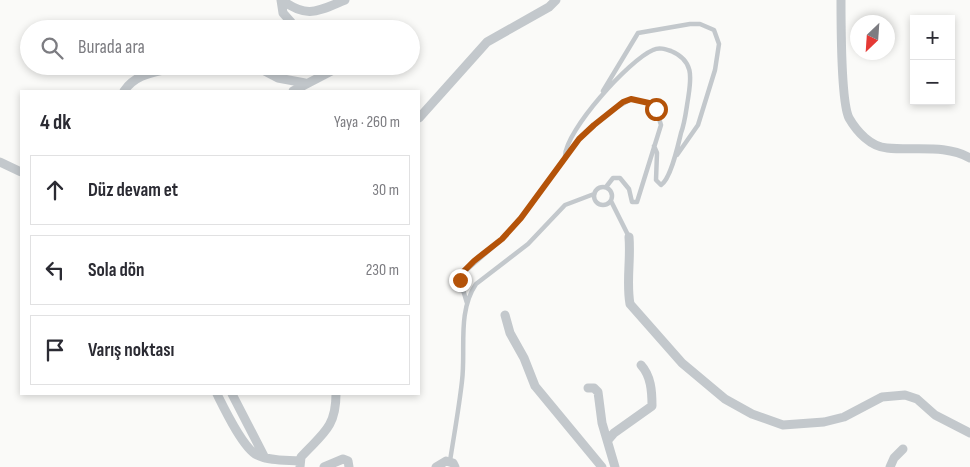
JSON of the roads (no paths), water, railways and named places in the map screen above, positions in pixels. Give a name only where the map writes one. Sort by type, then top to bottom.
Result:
[{"type":"street","points":[[281,0],[293,8],[307,13],[318,12],[345,0]]},
{"type":"street","points":[[281,0],[283,13],[289,20]]},
{"type":"street","points":[[420,117],[487,42],[548,7],[556,0]]},
{"type":"street","points":[[841,0],[843,76],[848,117],[866,139],[885,148],[944,150],[970,158]]},
{"type":"street","points":[[125,90],[130,82],[143,75]]},
{"type":"street","points":[[272,75],[278,78],[305,83]]},
{"type":"street","points":[[294,90],[322,75]]},
{"type":"street","points":[[0,162],[20,172]]},
{"type":"street","points":[[629,237],[630,273],[628,291],[630,304],[682,363],[739,408],[783,425],[799,425],[844,417],[882,397],[905,395],[917,398],[935,416],[970,433]]},
{"type":"street","points":[[505,315],[510,333],[524,358],[535,386],[602,467]]},
{"type":"street","points":[[608,440],[614,433],[652,406],[650,381],[647,371],[641,365]]},
{"type":"street","points":[[588,388],[594,388],[598,392],[602,422],[616,467]]},
{"type":"street","points":[[217,395],[230,421],[253,453],[264,458],[300,464],[306,451],[326,433],[332,422],[336,395]]},
{"type":"street","points":[[232,395],[264,458]]},
{"type":"street","points":[[890,467],[894,458],[903,449]]},
{"type":"street","points":[[324,467],[343,458],[348,461],[349,467]]},
{"type":"street","points":[[436,467],[442,462],[452,464]]},
{"type":"lane","points":[[565,157],[571,137],[600,97],[638,33],[700,24],[714,30],[719,39],[718,60],[698,125],[674,159]]},
{"type":"lane","points":[[600,97],[638,60],[654,49],[662,48],[677,54],[688,66],[691,82],[683,127],[674,159],[665,182],[658,184],[656,180],[657,153],[654,146]]},
{"type":"lane","points":[[452,464],[463,379],[467,303],[460,280],[463,272],[502,239],[521,218],[579,139],[594,125],[623,102],[631,99],[649,103],[656,109],[660,118],[660,125],[636,203],[632,202],[629,189],[620,178],[613,178],[606,187],[599,188],[594,194],[565,205],[528,244],[476,284],[467,303]]},
{"type":"lane","points":[[606,187],[612,192],[610,201],[629,237]]},
{"type":"lane","points":[[594,194],[596,201],[600,204],[607,204],[610,201]]}]
